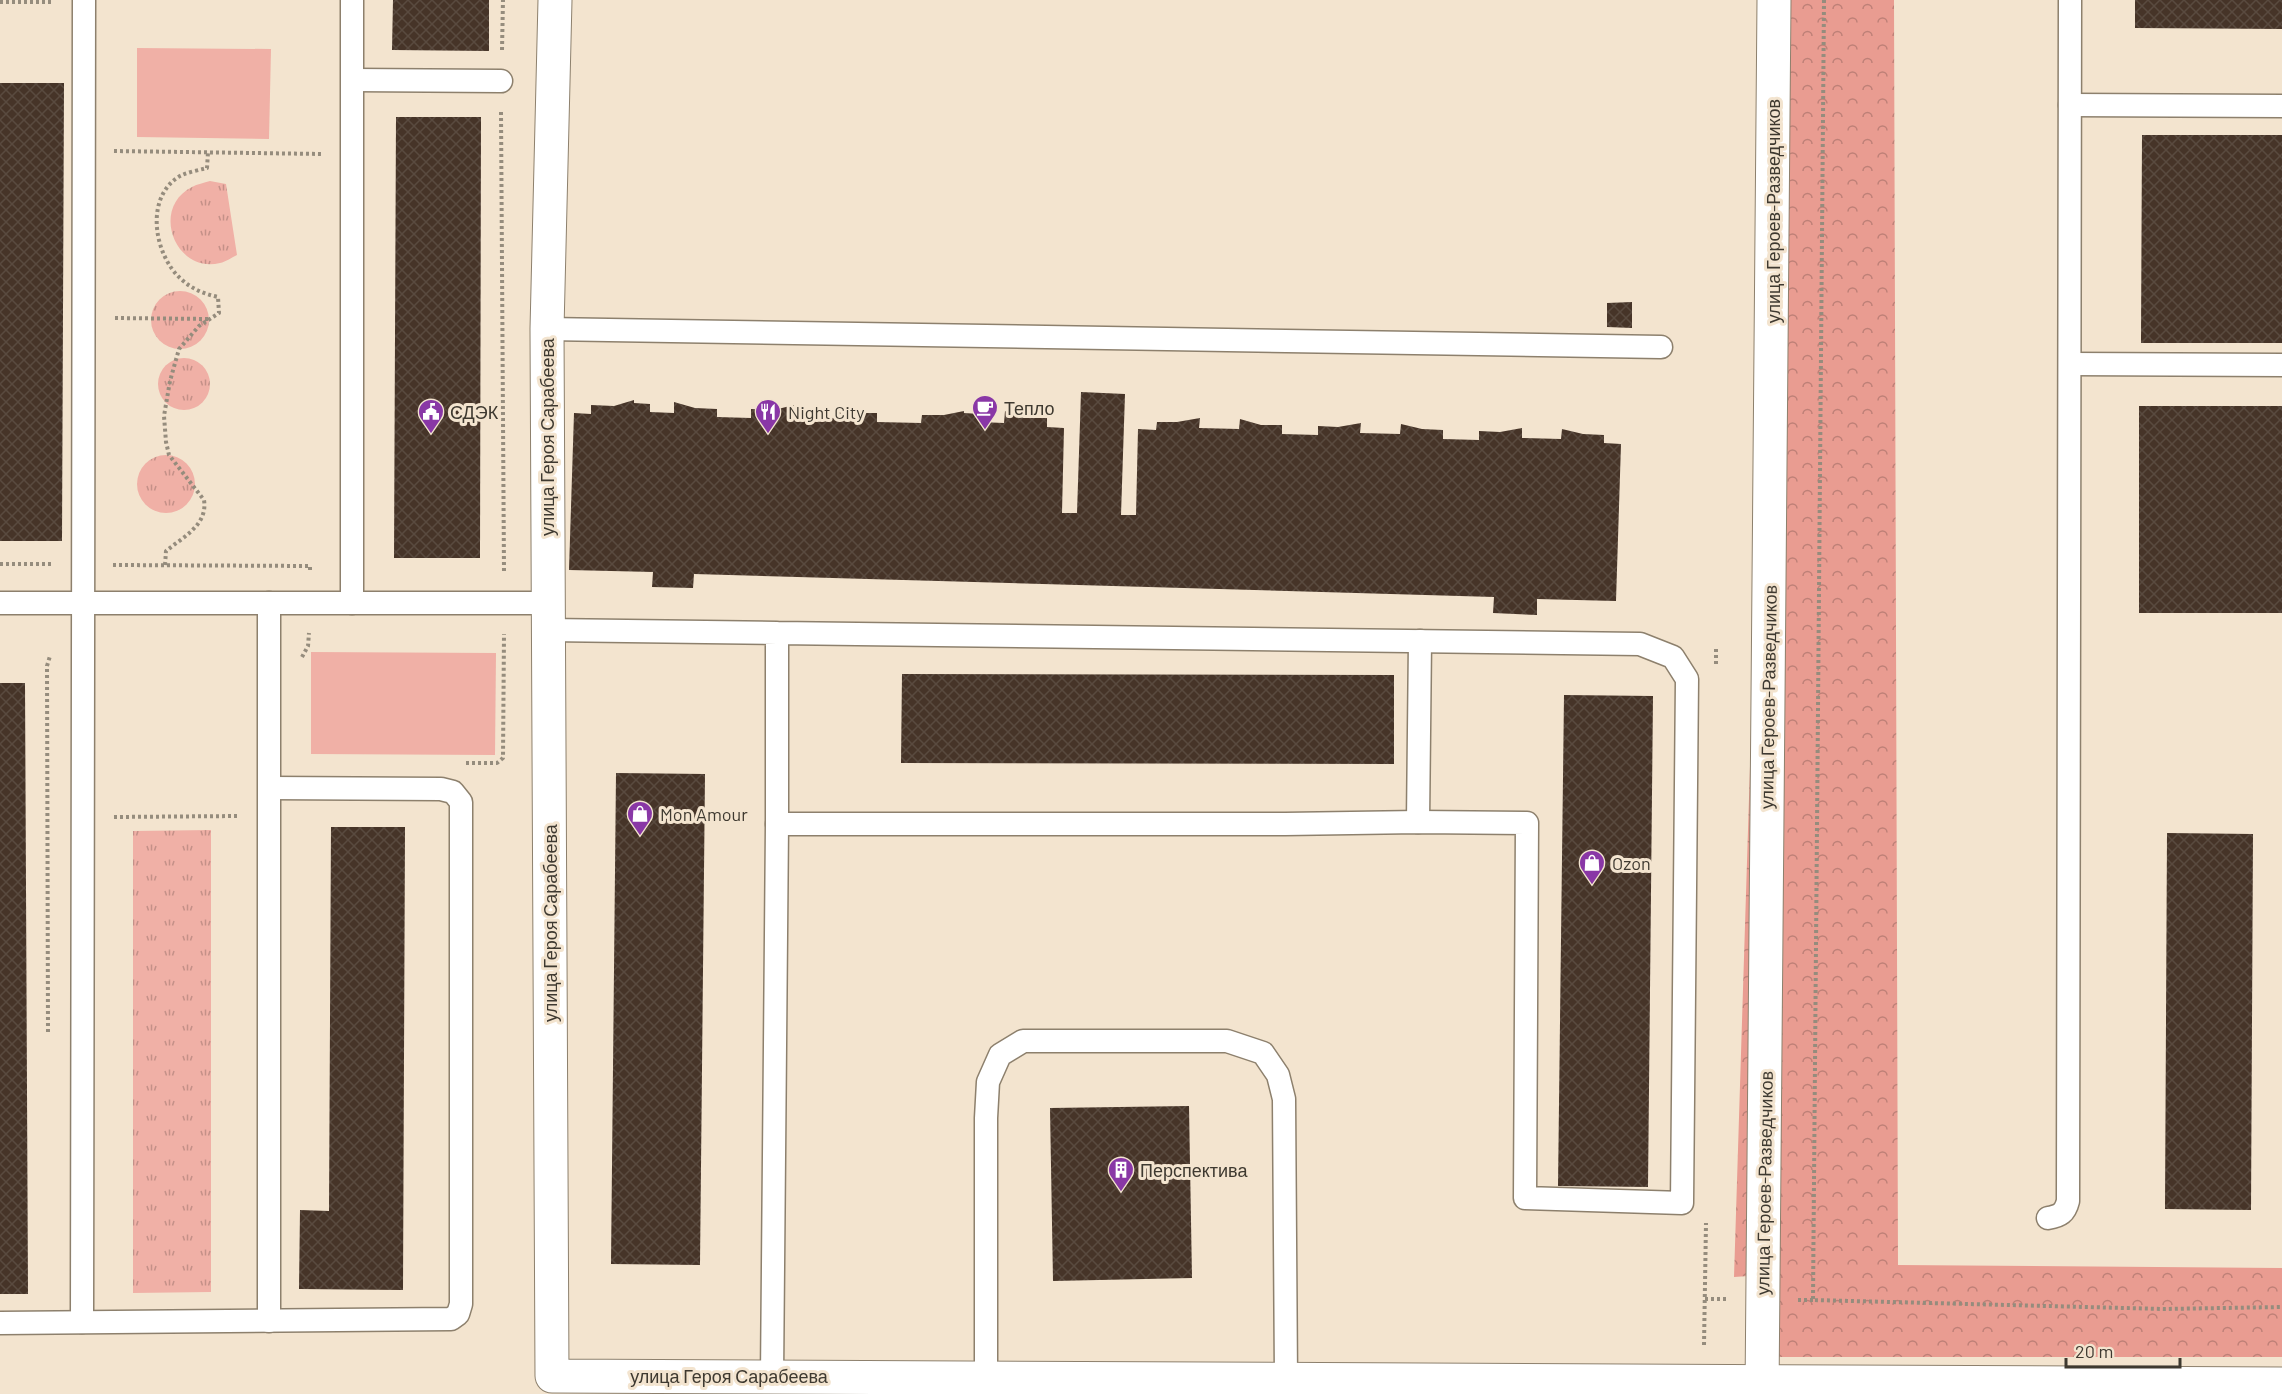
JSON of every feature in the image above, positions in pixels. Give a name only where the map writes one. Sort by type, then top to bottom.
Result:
[{"type":"street","name":"улица Героя Сарабеева","points":[[555,0],[547,329],[552,1376],[579,1385],[772,1377],[986,1378],[1093,1386],[1301,1384],[1411,1387],[1762,1388],[2282,1384]]},
{"type":"street","name":"улица Героев-Разведчиков","points":[[1762,1388],[1774,0]]},
{"type":"lane","points":[[352,0],[352,603]]},
{"type":"lane","points":[[2048,1218],[2059,1216],[2066,1211],[2068,1201],[2070,0]]},
{"type":"lane","points":[[74,1],[84,151],[82,1322]]},
{"type":"lane","points":[[353,80],[501,81]]},
{"type":"lane","points":[[2070,105],[2282,106]]},
{"type":"lane","points":[[547,329],[1661,347]]},
{"type":"lane","points":[[2070,364],[2282,365]]},
{"type":"lane","points":[[0,603],[504,602],[548,616],[777,633],[1640,644],[1673,657],[1687,679],[1682,1203],[1525,1198],[1527,824],[1418,822],[777,824]]},
{"type":"lane","points":[[269,1321],[270,603]]},
{"type":"lane","points":[[772,1377],[777,633]]},
{"type":"lane","points":[[1418,822],[1420,641]]},
{"type":"lane","points":[[0,1323],[451,1319],[458,1314],[461,1304],[461,802],[453,792],[441,789],[270,788]]},
{"type":"lane","points":[[986,1378],[986,1119],[988,1082],[1000,1055],[1023,1041],[1227,1041],[1263,1053],[1278,1075],[1284,1100],[1301,1384]]},
{"type":"path","points":[[462,763],[497,763],[503,759],[501,81],[503,0]]},
{"type":"path","points":[[1824,0],[1813,1300],[2164,1309],[2282,1307]]},
{"type":"path","points":[[0,2],[74,1]]},
{"type":"path","points":[[84,151],[353,154]]},
{"type":"path","points":[[165,565],[166,551],[198,525],[204,517],[206,508],[204,500],[169,455],[164,422],[170,381],[179,349],[199,326],[219,313],[218,297],[191,287],[179,278],[169,265],[161,249],[157,219],[162,196],[170,184],[181,175],[207,168],[208,152]]},
{"type":"path","points":[[84,318],[209,319]]},
{"type":"path","points":[[0,564],[310,566],[308,646],[302,656],[302,667]]},
{"type":"path","points":[[47,817],[270,816]]},
{"type":"path","points":[[1705,1299],[1733,1299]]},
{"type":"green space","points":[[1774,0],[1894,0],[1898,1265],[2282,1268],[2282,1357],[1778,1357],[1778,1274],[1734,1277]]},
{"type":"green space","points":[[137,48],[271,49],[269,139],[137,137]]},
{"type":"green space","points":[[210,181],[226,184],[237,255],[222,262],[204,264],[191,259],[180,249],[173,237],[172,209],[179,197],[194,186]]},
{"type":"green space","points":[[174,291],[186,291],[201,299],[209,314],[209,326],[201,341],[186,349],[174,349],[159,341],[151,326],[151,314],[159,299]]},
{"type":"green space","points":[[179,358],[189,358],[203,365],[210,384],[203,403],[189,410],[179,410],[169,406],[162,399],[158,389],[158,379],[162,369],[169,362]]},
{"type":"green space","points":[[160,455],[172,455],[187,463],[195,478],[195,490],[187,505],[172,513],[160,513],[145,505],[137,490],[137,478],[145,463]]},
{"type":"green space","points":[[311,652],[496,653],[495,755],[311,754]]},
{"type":"green space","points":[[211,830],[211,1292],[133,1293],[133,831]]},
{"type":"building","points":[[393,0],[489,0],[489,51],[392,50]]},
{"type":"building","points":[[2135,0],[2282,0],[2282,29],[2135,28]]},
{"type":"building","points":[[0,83],[64,83],[62,541],[0,541]]},
{"type":"building","points":[[396,117],[481,117],[480,558],[394,558]]},
{"type":"building","points":[[2142,135],[2282,135],[2282,343],[2141,343]]},
{"type":"building","points":[[1632,302],[1632,328],[1607,327],[1607,303]]},
{"type":"building","points":[[1081,392],[1125,394],[1121,515],[1136,515],[1138,429],[1156,430],[1157,422],[1177,422],[1200,418],[1199,428],[1239,429],[1240,419],[1261,425],[1282,425],[1282,434],[1318,435],[1318,426],[1338,427],[1361,423],[1360,433],[1400,434],[1401,424],[1422,429],[1443,430],[1443,439],[1479,440],[1479,431],[1500,432],[1522,428],[1522,438],[1561,439],[1562,429],[1583,434],[1604,435],[1604,443],[1621,444],[1616,601],[1537,599],[1537,615],[1493,613],[1494,597],[694,574],[693,588],[652,587],[653,572],[569,570],[574,413],[591,414],[591,405],[614,406],[634,400],[634,403],[650,404],[650,412],[674,413],[674,402],[695,408],[717,409],[717,417],[751,418],[751,409],[774,410],[794,405],[794,408],[810,408],[810,417],[834,418],[835,406],[855,413],[877,413],[877,422],[921,423],[922,415],[944,415],[964,411],[964,413],[980,414],[980,422],[1004,423],[1005,411],[1024,418],[1047,418],[1047,427],[1064,428],[1062,513],[1077,513]]},
{"type":"building","points":[[2139,406],[2282,406],[2282,613],[2139,613]]},
{"type":"building","points":[[902,674],[1394,675],[1394,764],[901,763]]},
{"type":"building","points":[[0,683],[25,683],[28,1294],[0,1294]]},
{"type":"building","points":[[1564,695],[1653,696],[1648,1187],[1558,1186]]},
{"type":"building","points":[[616,773],[705,774],[700,1265],[611,1264]]},
{"type":"building","points":[[331,827],[405,827],[403,1290],[299,1289],[300,1210],[329,1211]]},
{"type":"building","points":[[2167,833],[2253,834],[2251,1210],[2165,1209]]},
{"type":"building","name":"Перспектива","points":[[1189,1106],[1192,1278],[1053,1281],[1050,1108]]},
{"type":"place","name":"Тепло","points":[[985,431]]},
{"type":"place","name":"СДЭК","points":[[431,435]]},
{"type":"place","name":"Night City","points":[[768,435]]},
{"type":"place","name":"Mon Amour","points":[[640,837]]},
{"type":"place","name":"Ozon","points":[[1592,886]]},
{"type":"place","name":"Перспектива","points":[[1121,1193]]}]
